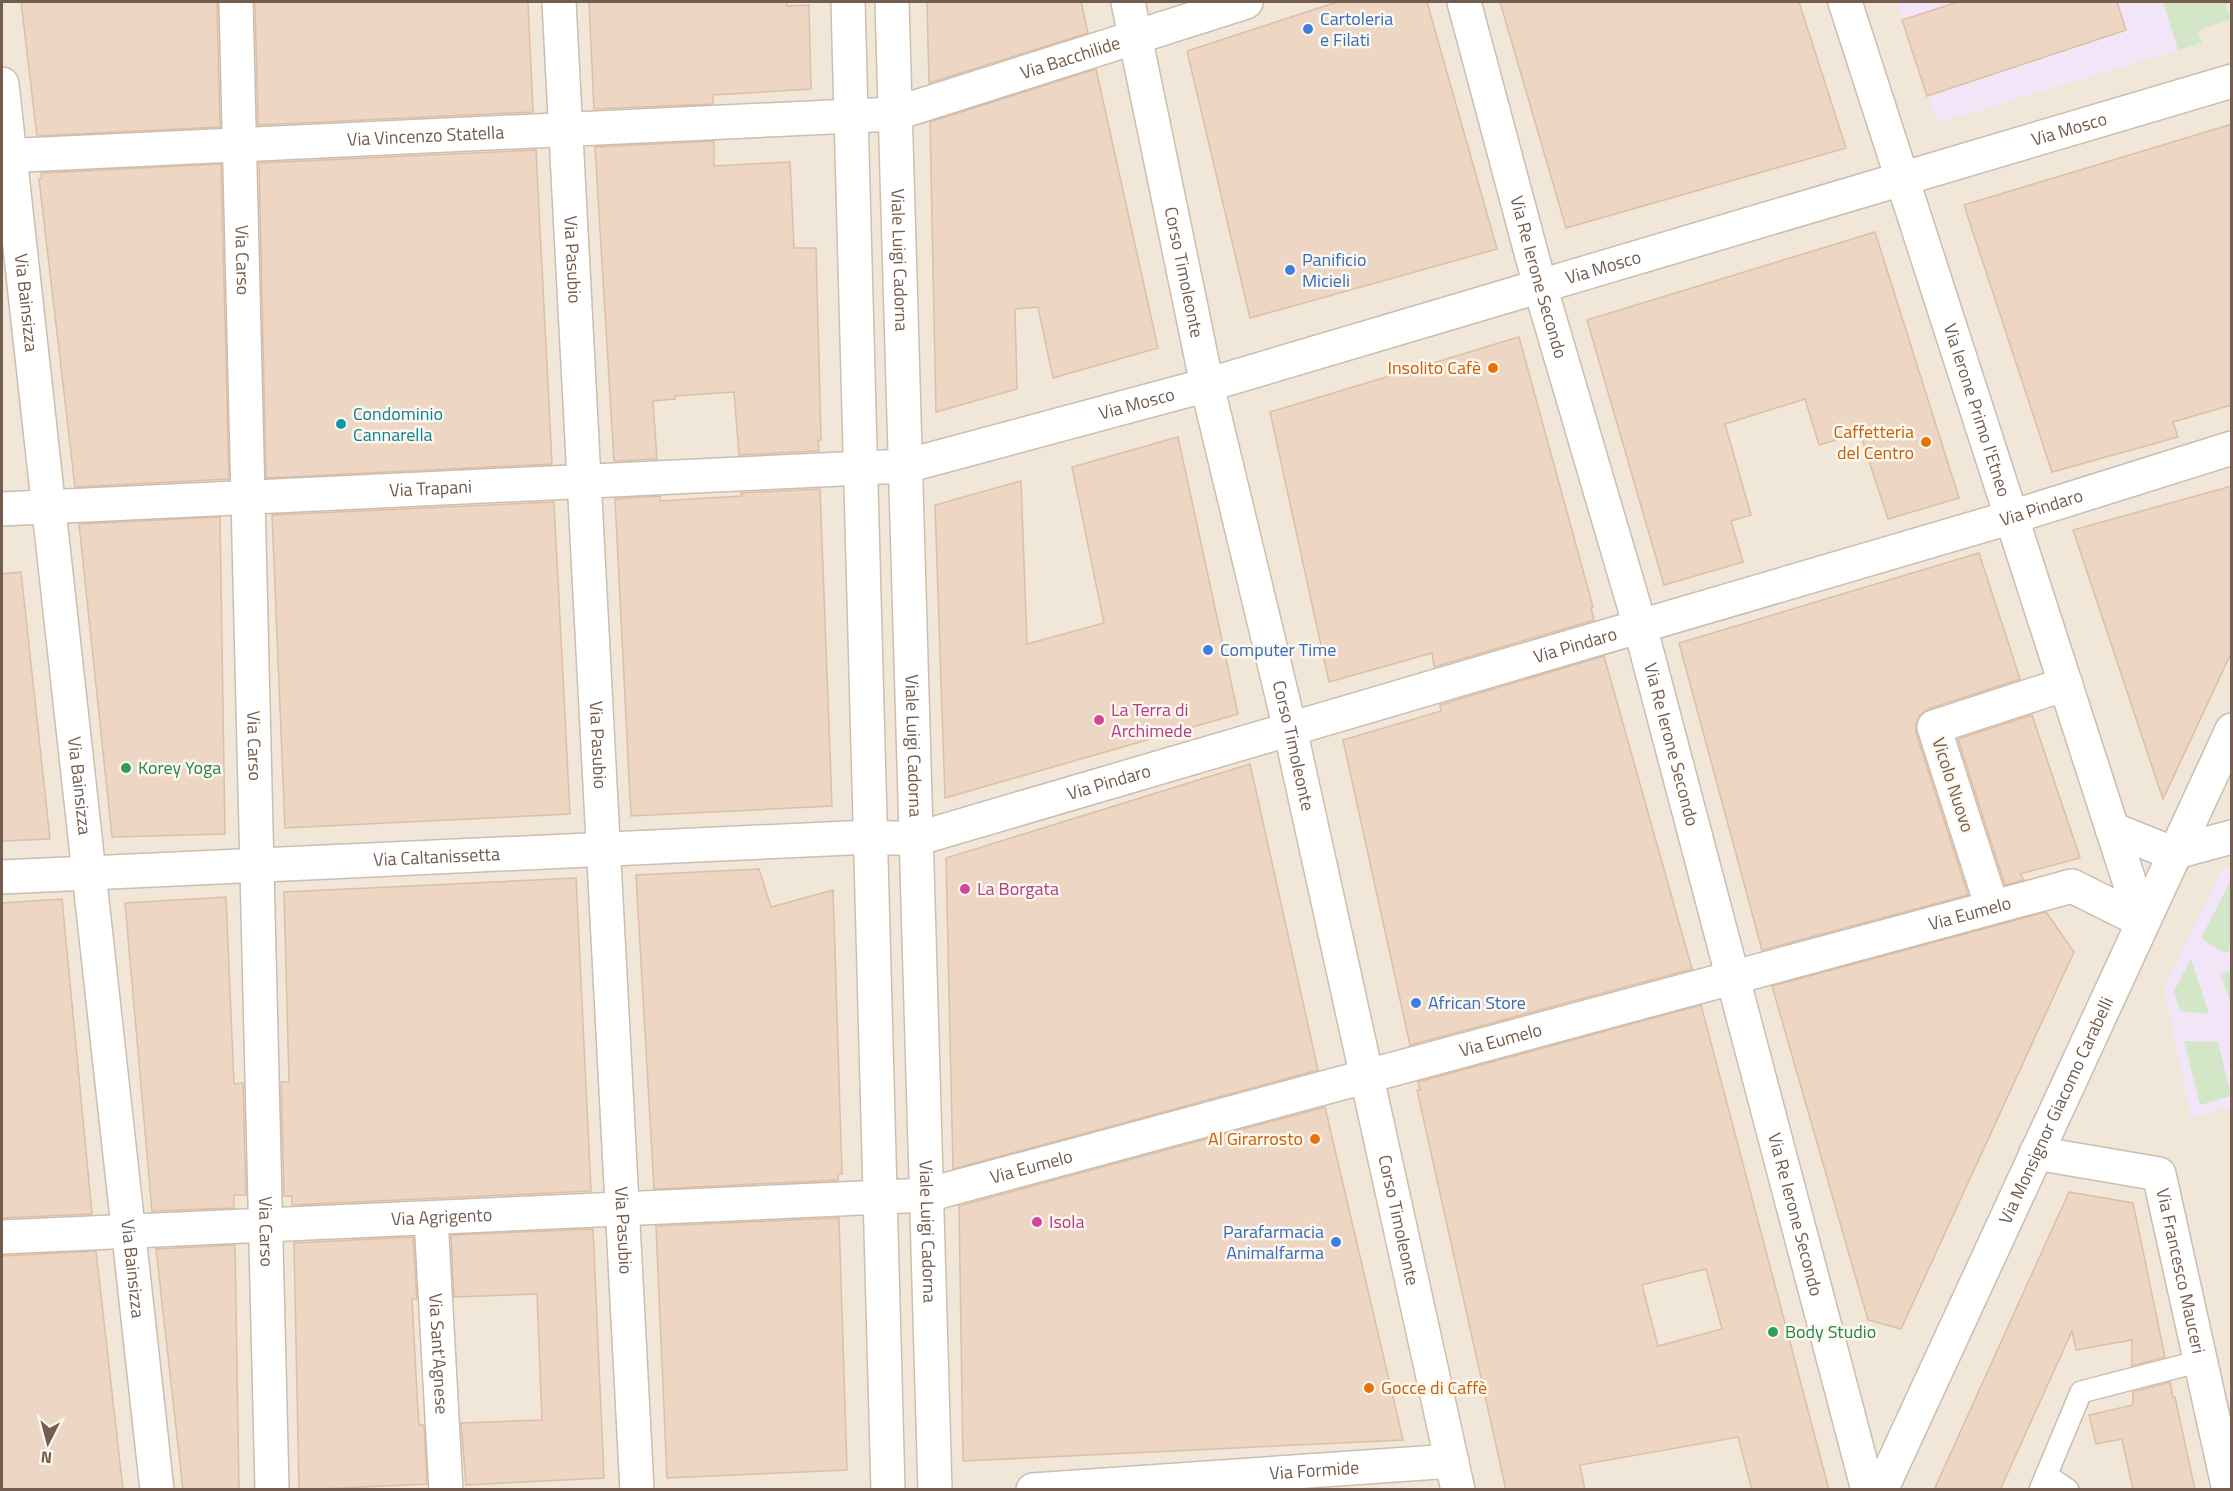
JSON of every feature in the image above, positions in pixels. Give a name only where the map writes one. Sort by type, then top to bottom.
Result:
[{"type":"street","name":"Via Carso","points":[[236,2],[272,1490]]},
{"type":"street","name":"Via Pasubio","points":[[559,2],[637,1490]]},
{"type":"street","points":[[848,2],[888,1490]]},
{"type":"street","name":"Viale Luigi Cadorna","points":[[892,2],[935,1490]]},
{"type":"street","name":"Corso Timoleonte","points":[[1128,2],[1207,385],[1290,729],[1365,1078],[1455,1475]]},
{"type":"street","name":"Via Bacchilide","points":[[851,118],[894,114],[1246,2]]},
{"type":"street","name":"Via Re Ierone Secondo","points":[[1464,2],[1540,286],[1640,626],[1735,978],[1868,1490]]},
{"type":"street","name":"Via Ierone Primo l'Etneo","points":[[1845,2],[2142,921]]},
{"type":"street","name":"Via Mosco","points":[[860,470],[906,466],[1207,385],[2232,81]]},
{"type":"street","name":"Via Bainsizza","points":[[2,84],[6,156],[48,507],[157,1490]]},
{"type":"street","name":"Via Vincenzo Statella","points":[[6,156],[851,118]]},
{"type":"street","name":"Via Pindaro","points":[[870,837],[916,839],[2012,517],[2232,447]]},
{"type":"street","name":"Via Trapani","points":[[2,509],[860,470]]},
{"type":"street","name":"Vicolo Nuovo","points":[[1992,908],[1934,727],[2066,684]]},
{"type":"street","name":"Via Monsignor Giacomo Carabelli","points":[[1881,1490],[2172,853],[2232,730]]},
{"type":"street","points":[[2193,812],[2230,838]]},
{"type":"street","points":[[2112,829],[2172,853],[2230,838]]},
{"type":"street","name":"Via Caltanissetta","points":[[2,877],[870,837]]},
{"type":"street","name":"Via Eumelo","points":[[881,1197],[927,1195],[2072,886],[2142,921]]},
{"type":"street","name":"Via Francesco Mauceri","points":[[2036,1153],[2159,1173],[2229,1490]]},
{"type":"street","name":"Via Agrigento","points":[[2,1237],[881,1197]]},
{"type":"street","name":"Via Sant'Agnese","points":[[432,1218],[446,1490]]},
{"type":"street","name":"Via Formide","points":[[1033,1490],[1455,1475]]},
{"type":"lane","points":[[2068,1490],[2043,1482],[2081,1392],[2201,1361]]},
{"type":"shaded area","points":[[2,2],[2231,2],[2231,1489],[2,1489]]},
{"type":"shaded area","points":[[1896,2],[2225,2],[2231,19],[2198,31],[2202,43],[1937,123]]},
{"type":"shaded area","points":[[2231,866],[2231,1106],[2191,1119],[2164,988],[2222,868]]},
{"type":"green space","points":[[2163,2],[2225,2],[2231,19],[2198,31],[2202,43],[2178,50]]},
{"type":"green space","points":[[2231,880],[2231,950],[2224,953],[2201,938]]},
{"type":"green space","points":[[2191,959],[2209,1014],[2180,1011],[2174,991]]},
{"type":"green space","points":[[2231,970],[2231,1004],[2220,974]]},
{"type":"green space","points":[[2184,1041],[2218,1042],[2231,1096],[2200,1105]]},
{"type":"building","points":[[21,2],[217,2],[220,127],[37,136]]},
{"type":"building","points":[[255,2],[528,2],[533,112],[258,125]]},
{"type":"building","points":[[589,2],[787,2],[787,6],[809,5],[811,89],[713,95],[713,104],[594,109]]},
{"type":"building","points":[[927,2],[1081,2],[1088,33],[929,83]]},
{"type":"building","points":[[1337,2],[1427,2],[1497,249],[1250,318],[1187,51]]},
{"type":"building","points":[[1500,2],[1799,2],[1846,148],[1566,228]]},
{"type":"building","points":[[1958,2],[2117,2],[2126,30],[1927,96],[1902,20]]},
{"type":"building","points":[[1096,69],[1158,348],[1053,378],[1038,307],[1015,309],[1017,389],[936,412],[930,122]]},
{"type":"building","points":[[2232,124],[2232,405],[2173,422],[2178,437],[2052,472],[1964,205]]},
{"type":"building","points":[[714,141],[714,166],[790,162],[794,248],[816,248],[821,440],[818,440],[819,451],[739,455],[734,392],[675,396],[675,399],[653,401],[657,459],[614,461],[595,147]]},
{"type":"building","points":[[536,150],[552,464],[266,478],[259,163]]},
{"type":"building","points":[[221,164],[229,479],[75,487],[39,179],[42,178],[41,173]]},
{"type":"building","points":[[1875,232],[1959,498],[1888,519],[1860,433],[1819,445],[1805,399],[1725,424],[1751,515],[1731,521],[1743,562],[1664,585],[1587,320]]},
{"type":"building","points":[[1519,337],[1593,607],[1591,608],[1594,620],[1434,667],[1432,653],[1329,682],[1270,412]]},
{"type":"building","points":[[1178,437],[1238,714],[945,798],[935,505],[1021,481],[1027,644],[1104,623],[1072,467]]},
{"type":"building","points":[[2232,486],[2232,651],[2163,799],[2073,530]]},
{"type":"building","points":[[820,489],[832,806],[631,816],[615,499],[660,496],[660,501],[742,496],[741,493]]},
{"type":"building","points":[[554,502],[570,814],[285,828],[272,515]]},
{"type":"building","points":[[220,517],[225,834],[112,837],[79,524]]},
{"type":"building","points":[[1979,553],[2020,679],[1928,709],[1920,715],[1916,724],[1916,733],[1968,895],[1762,950],[1679,643]]},
{"type":"building","points":[[21,572],[50,839],[2,841],[2,574]]},
{"type":"building","points":[[1604,656],[1692,969],[1410,1045],[1343,740],[1441,711],[1440,705]]},
{"type":"building","points":[[2032,715],[2080,858],[2020,874],[2024,880],[2005,885],[1958,739]]},
{"type":"building","points":[[1250,764],[1318,1070],[953,1169],[946,858]]},
{"type":"building","points":[[759,869],[771,907],[833,890],[842,1174],[838,1174],[838,1180],[654,1189],[636,875]]},
{"type":"building","points":[[576,878],[591,1191],[292,1205],[292,1196],[284,1196],[281,1082],[289,1082],[284,892]]},
{"type":"building","points":[[226,897],[234,1084],[243,1083],[246,1195],[234,1195],[234,1208],[152,1211],[125,903]]},
{"type":"building","points":[[62,899],[92,1214],[2,1218],[2,903]]},
{"type":"building","points":[[2046,912],[2074,952],[1901,1329],[1868,1320],[1772,986]]},
{"type":"building","points":[[1701,1005],[1829,1490],[1752,1490],[1738,1437],[1580,1465],[1585,1490],[1506,1490],[1417,1090],[1420,1090],[1418,1082]],"holes":[[[1706,1269],[1722,1329],[1658,1346],[1642,1285]]]},
{"type":"building","points":[[1325,1107],[1403,1440],[963,1461],[959,1206]]},
{"type":"building","points":[[2069,1192],[2133,1203],[2165,1357],[2132,1366],[2132,1340],[2076,1350],[2072,1331],[2000,1490],[1934,1490]]},
{"type":"building","points":[[839,1218],[847,1470],[667,1478],[656,1226]]},
{"type":"building","points":[[593,1229],[604,1478],[466,1485],[461,1423],[542,1420],[537,1294],[454,1297],[451,1235]]},
{"type":"building","points":[[413,1237],[417,1299],[412,1299],[417,1394],[419,1425],[424,1425],[427,1484],[299,1490],[294,1243]]},
{"type":"building","points":[[235,1245],[239,1490],[183,1490],[156,1249]]},
{"type":"building","points":[[96,1251],[123,1490],[2,1490],[2,1256]]},
{"type":"building","points":[[2170,1382],[2195,1490],[2133,1490],[2122,1439],[2096,1444],[2089,1415],[2133,1405],[2133,1392]]},
{"type":"place","name":"Cartoleria e Filati","points":[[1308,29]]},
{"type":"place","name":"Panificio Micieli","points":[[1290,270]]},
{"type":"place","name":"Insolito Cafè","points":[[1493,368]]},
{"type":"place","name":"Condominio Cannarella","points":[[341,424]]},
{"type":"place","name":"Caffetteria del Centro","points":[[1926,442]]},
{"type":"place","name":"Computer Time","points":[[1208,650]]},
{"type":"place","name":"La Terra di Archimede","points":[[1099,720]]},
{"type":"place","name":"Korey Yoga","points":[[126,768]]},
{"type":"place","name":"La Borgata","points":[[965,889]]},
{"type":"place","name":"African Store","points":[[1416,1003]]},
{"type":"place","name":"Al Girarrosto","points":[[1315,1139]]},
{"type":"place","name":"Isola","points":[[1037,1222]]},
{"type":"place","name":"Parafarmacia Animalfarma","points":[[1336,1242]]},
{"type":"place","name":"Body Studio","points":[[1773,1332]]},
{"type":"place","name":"Gocce di Caffè","points":[[1369,1388]]}]
